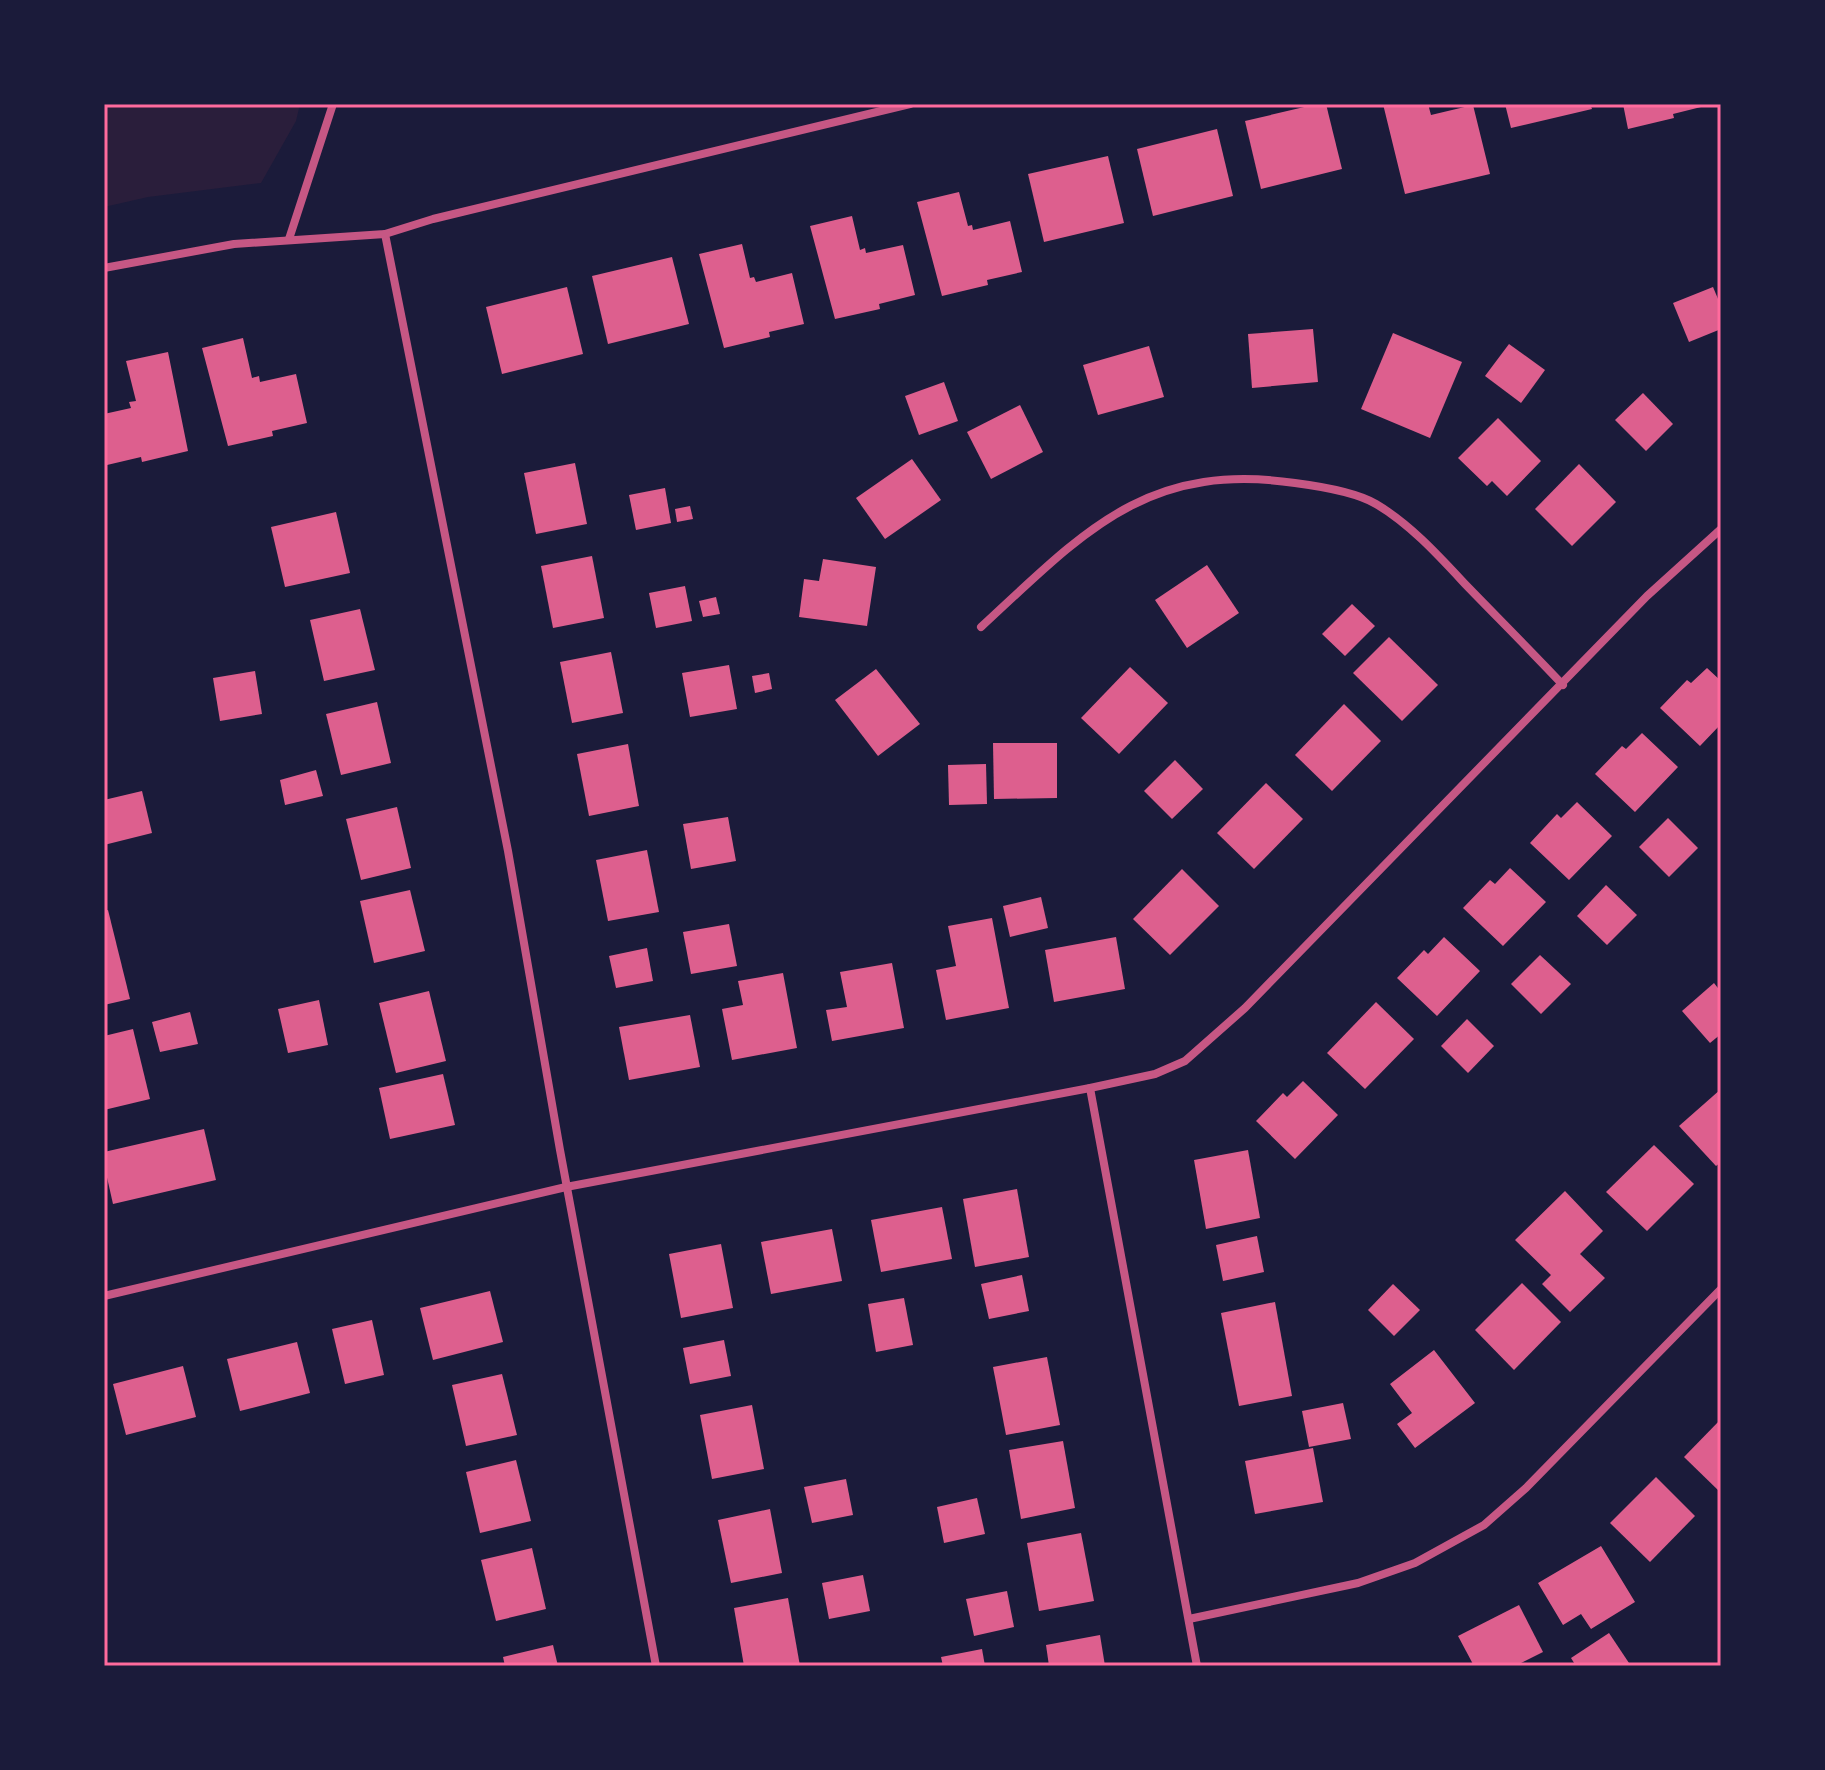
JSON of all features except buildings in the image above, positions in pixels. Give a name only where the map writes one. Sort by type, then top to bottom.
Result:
[{"type":"street","points":[[289,239],[333,104]]},
{"type":"street","points":[[104,268],[234,244],[385,234],[448,215],[910,104]]},
{"type":"street","points":[[385,234],[508,851],[566,1187],[656,1666]]},
{"type":"street","points":[[981,627],[1069,546],[1122,508],[1163,491],[1207,480],[1255,477],[1322,487],[1375,503],[1429,546],[1563,685]]},
{"type":"street","points":[[104,1296],[566,1187],[1090,1088],[1155,1074],[1185,1061],[1245,1008],[1647,596],[1721,529]]},
{"type":"street","points":[[1090,1088],[1197,1666]]},
{"type":"street","points":[[1189,1619],[1358,1583],[1415,1563],[1459,1541],[1484,1525],[1526,1488],[1721,1289]]},
{"type":"shaded area","points":[[104,104],[300,104],[296,121],[261,183],[148,197],[104,207]]}]
